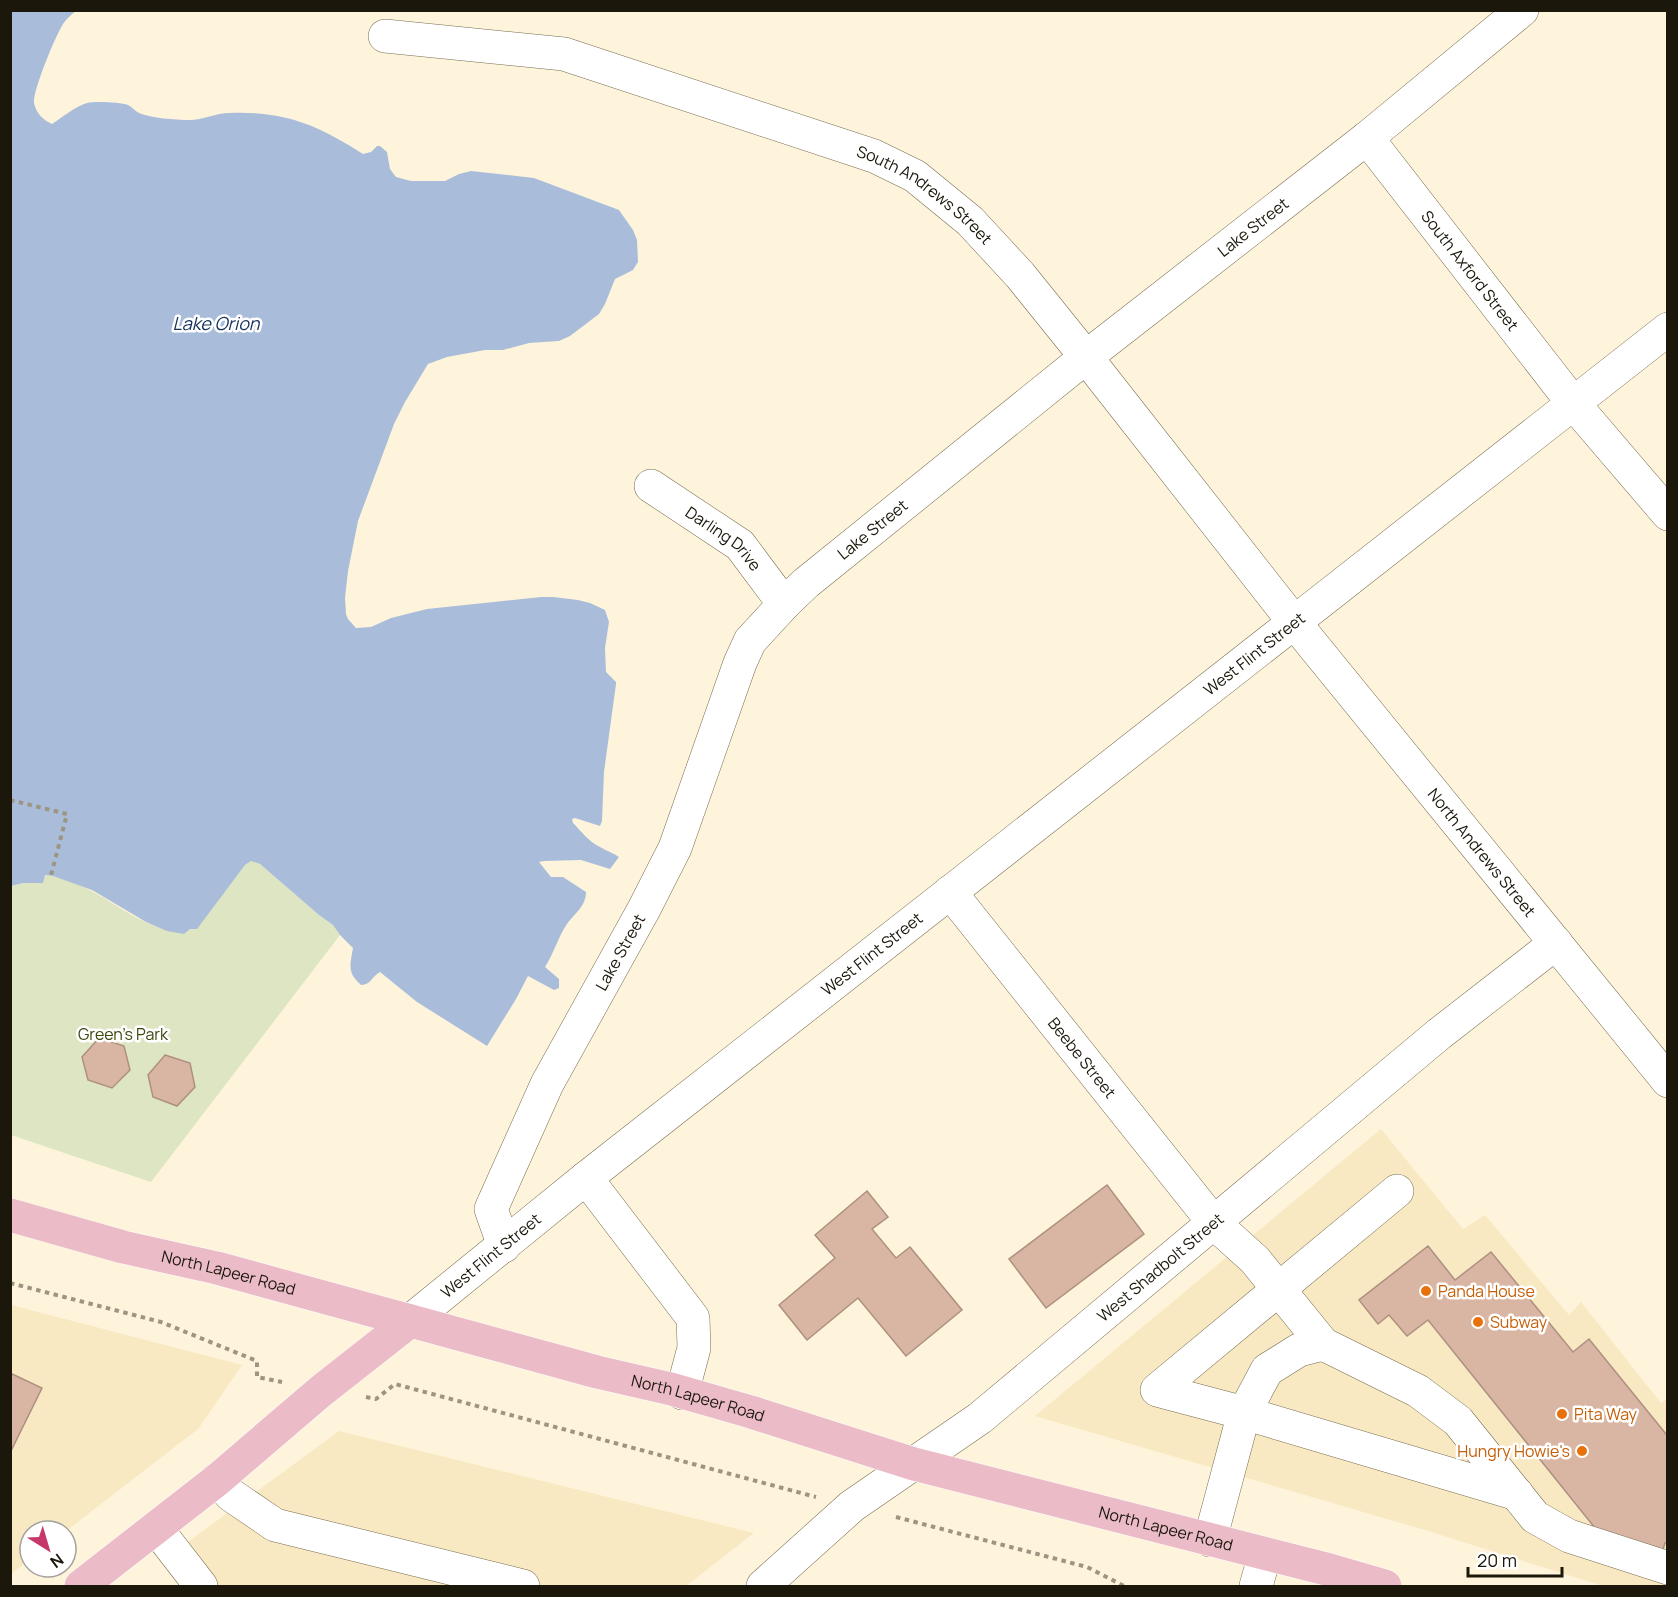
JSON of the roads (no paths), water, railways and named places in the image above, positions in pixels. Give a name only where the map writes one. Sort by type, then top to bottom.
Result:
[{"type":"main road","name":"North Lapeer Road","points":[[10,1215],[123,1247],[218,1268],[751,1412],[914,1464],[1385,1587]]},
{"type":"main road","name":"West Flint Street","points":[[81,1587],[217,1480],[321,1391],[410,1321]]},
{"type":"street","name":"Lake Street","points":[[504,1246],[491,1209],[547,1084],[644,909],[675,848],[740,663],[750,641],[806,583],[1086,357],[1367,138],[1522,10]]},
{"type":"street","name":"South Andrews Street","points":[[385,36],[564,54],[874,156],[915,176],[970,221],[1020,274],[1294,622]]},
{"type":"street","name":"South Axford Street","points":[[1367,138],[1573,403],[1668,514]]},
{"type":"street","name":"West Flint Street","points":[[410,1321],[586,1178],[1668,329]]},
{"type":"street","name":"Darling Drive","points":[[651,486],[740,545],[784,604]]},
{"type":"street","name":"North Andrews Street","points":[[1294,622],[1668,1081]]},
{"type":"street","name":"Beebe Street","points":[[950,892],[1214,1223],[1255,1260],[1323,1344]]},
{"type":"street","name":"West Shadbolt Street","points":[[763,1587],[852,1506],[980,1418],[1439,1034],[1556,943]]},
{"type":"street","points":[[586,1178],[693,1318],[694,1348],[682,1393]]},
{"type":"street","points":[[1397,1191],[1157,1390],[1244,1413],[1517,1494]]},
{"type":"street","points":[[1210,1540],[1244,1413],[1267,1370],[1299,1350],[1323,1344],[1418,1391],[1458,1420],[1535,1517],[1569,1536],[1668,1568]]},
{"type":"street","points":[[217,1480],[231,1495],[275,1525],[523,1587]]},
{"type":"street","points":[[156,1528],[201,1587]]},
{"type":"street","points":[[1256,1587],[1265,1554]]},
{"type":"water","name":"Lake Orion","points":[[10,11],[76,11],[59,31],[35,96],[34,103],[38,113],[52,124],[78,107],[96,102],[124,104],[144,115],[184,120],[230,113],[268,114],[316,128],[363,154],[380,146],[387,152],[390,169],[396,177],[411,181],[445,181],[471,171],[534,178],[619,210],[633,230],[637,240],[638,262],[633,270],[615,279],[599,314],[570,336],[559,341],[529,343],[503,350],[485,350],[447,357],[428,364],[394,424],[358,521],[348,571],[346,614],[356,628],[371,627],[391,618],[427,609],[541,597],[590,603],[605,610],[609,622],[605,648],[606,672],[616,684],[604,772],[602,821],[600,826],[572,819],[573,823],[592,842],[619,857],[610,869],[581,860],[539,862],[551,877],[563,877],[586,892],[586,897],[564,929],[545,967],[559,979],[559,988],[554,990],[528,976],[487,1046],[417,1002],[380,972],[367,984],[361,985],[352,973],[353,948],[333,925],[260,864],[251,861],[245,865],[197,929],[190,929],[184,934],[167,931],[146,922],[92,890],[53,876],[45,875],[43,883],[23,883],[11,886]]},
{"type":"place","name":"Panda House","points":[[1426,1291]]},
{"type":"place","name":"Subway","points":[[1478,1322]]},
{"type":"place","name":"Pita Way","points":[[1562,1414]]},
{"type":"place","name":"Hungry Howie's","points":[[1582,1451]]},
{"type":"park label","name":"Green's Park","points":[[123,1034]]}]
